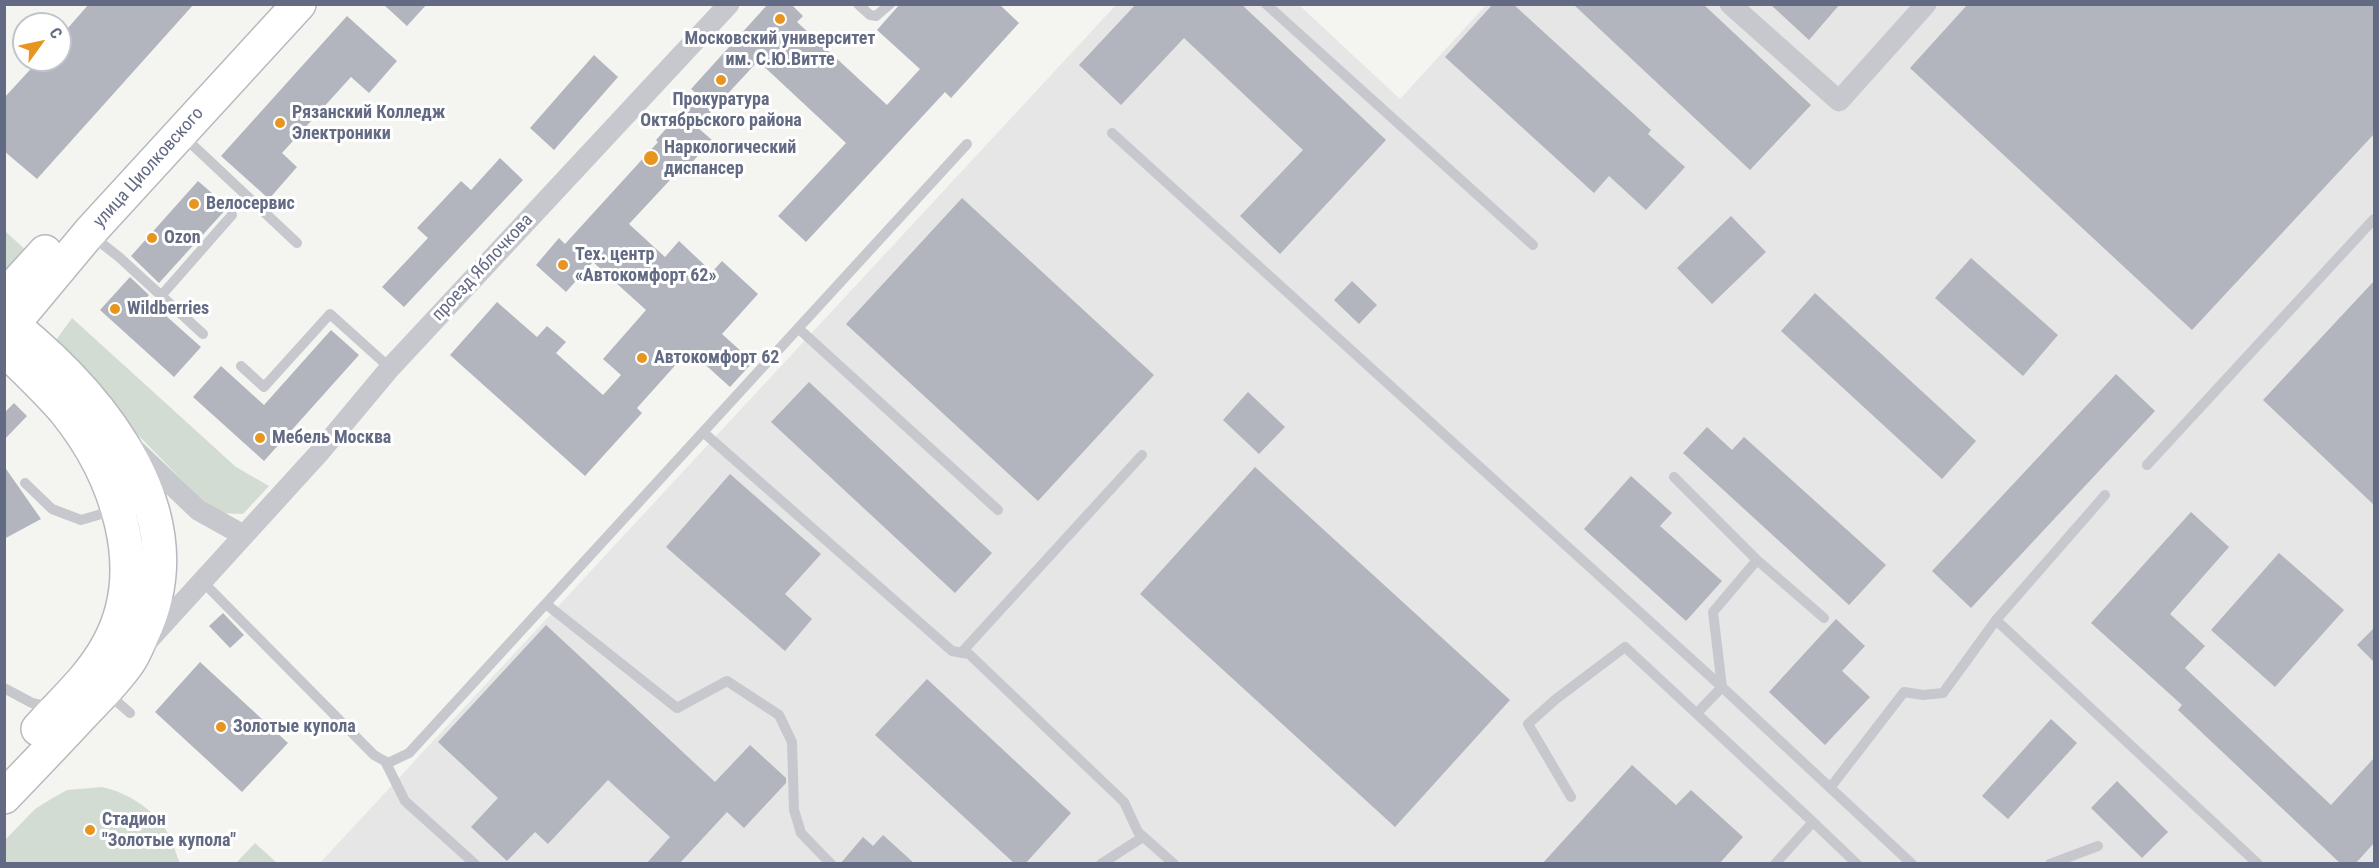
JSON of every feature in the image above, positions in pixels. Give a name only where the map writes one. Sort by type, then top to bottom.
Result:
[{"type":"main road","name":"улица Циолковского","points":[[6,326],[271,4]]},
{"type":"main road","name":"улица Циолковского","points":[[6,326],[299,4]]},
{"type":"main road","name":"проезд Яблочкова","points":[[4,796],[105,691],[129,662],[153,613],[159,575],[157,536],[149,500],[137,468],[115,431],[57,363],[6,326]]},
{"type":"main road","points":[[4,766],[91,671],[109,644],[124,602],[128,575],[126,545],[118,509],[105,476],[66,413],[41,384],[6,326]]},
{"type":"street","points":[[1730,4],[1839,101],[1926,4]]},
{"type":"street","name":"проезд Яблочкова","points":[[129,662],[201,580],[319,453],[390,368],[721,7]]},
{"type":"street","name":"проезд Яблочкова","points":[[115,431],[198,510],[243,536]]},
{"type":"lane","points":[[858,4],[870,15],[876,16],[890,4]]},
{"type":"lane","points":[[1266,4],[1533,245]]},
{"type":"lane","points":[[1113,133],[1722,687],[1912,864]]},
{"type":"lane","points":[[180,134],[297,243]]},
{"type":"lane","points":[[201,580],[374,755],[388,763],[409,753],[967,144]]},
{"type":"lane","points":[[160,297],[232,215]]},
{"type":"lane","points":[[2147,465],[2374,219]]},
{"type":"lane","points":[[89,233],[202,334]]},
{"type":"lane","points":[[241,366],[264,387],[330,314],[390,368]]},
{"type":"lane","points":[[798,327],[998,510]]},
{"type":"lane","points":[[703,432],[952,651],[969,654],[1124,802],[1138,832],[1174,864]]},
{"type":"lane","points":[[961,653],[1142,455]]},
{"type":"lane","points":[[1674,477],[1757,560],[1824,618]]},
{"type":"lane","points":[[25,483],[52,509],[81,520],[118,509]]},
{"type":"lane","points":[[1830,788],[1904,692],[1923,695],[1942,693],[1996,620],[2105,495]]},
{"type":"lane","points":[[1722,687],[1713,612],[1757,560]]},
{"type":"lane","points":[[546,604],[677,708],[727,681],[779,716],[792,742],[794,810],[801,833],[831,864]]},
{"type":"lane","points":[[1996,620],[2258,864]]},
{"type":"lane","points":[[1571,797],[1528,724],[1556,699],[1625,647],[1857,864]]},
{"type":"lane","points":[[1697,713],[1722,687]]},
{"type":"lane","points":[[4,688],[32,703],[57,708]]},
{"type":"lane","points":[[105,691],[130,713]]},
{"type":"lane","points":[[385,761],[405,801],[475,864]]},
{"type":"lane","points":[[1775,864],[1813,822]]},
{"type":"lane","points":[[1101,864],[1143,837]]},
{"type":"lane","points":[[2050,864],[2098,846]]},
{"type":"shaded area","points":[[1116,5],[1299,5],[1400,99],[1486,5],[2374,5],[2374,863],[319,864]]},
{"type":"shaded area","points":[[5,231],[29,253],[5,276]]},
{"type":"shaded area","points":[[72,318],[236,467],[269,486],[243,514],[214,513],[62,357],[56,340]]},
{"type":"shaded area","name":"Стадион \"Золотые купола\"","points":[[102,787],[132,799],[150,811],[170,837],[180,863],[5,863],[5,840],[35,809],[67,790]]},
{"type":"shaded area","points":[[255,843],[277,863],[236,863]]},
{"type":"building","points":[[89,4],[194,4],[37,179],[4,151],[4,98],[28,72],[72,72],[72,23]]},
{"type":"building","points":[[383,4],[427,4],[407,26]]},
{"type":"building","points":[[768,4],[791,4],[803,16],[797,22],[887,105],[920,69],[877,30],[900,4],[999,4],[1019,23],[951,98],[945,92],[806,242],[778,216],[846,143],[758,61],[697,127],[712,140],[687,168],[684,165],[629,224],[665,257],[679,241],[712,272],[722,261],[758,294],[722,334],[753,362],[730,387],[689,350],[637,408],[642,413],[585,476],[450,355],[497,302],[537,337],[547,326],[566,342],[556,353],[603,395],[621,375],[603,359],[646,310],[593,262],[566,292],[536,265],[559,238],[565,244],[658,142],[656,140],[697,94],[691,89]]},
{"type":"building","points":[[1136,4],[1241,4],[1386,140],[1280,254],[1240,216],[1303,150],[1184,38],[1121,105],[1079,65]]},
{"type":"building","points":[[1493,4],[1513,4],[1651,130],[1648,134],[1685,167],[1646,210],[1609,176],[1594,193],[1445,57]]},
{"type":"building","points":[[1573,4],[1703,4],[1811,105],[1750,170]]},
{"type":"building","points":[[1770,4],[1840,4],[1809,40]]},
{"type":"building","points":[[1968,4],[2374,4],[2374,134],[2192,330],[1910,68]]},
{"type":"building","name":"Рязанский Колледж Электроники","points":[[347,16],[397,61],[369,93],[351,77],[282,153],[297,167],[269,199],[221,156]]},
{"type":"building","points":[[594,55],[618,77],[554,150],[530,128]]},
{"type":"building","points":[[500,158],[523,180],[404,307],[382,287],[428,238],[417,228],[461,181],[471,190]]},
{"type":"building","points":[[198,181],[228,207],[159,283],[131,256]]},
{"type":"building","points":[[962,198],[1154,375],[1038,501],[846,324]]},
{"type":"building","points":[[1731,216],[1766,252],[1712,304],[1677,268]]},
{"type":"building","points":[[1971,258],[2058,335],[2023,376],[1935,298]]},
{"type":"building","points":[[130,277],[149,295],[146,298],[201,347],[174,377],[100,310]]},
{"type":"building","points":[[1352,281],[1377,305],[1359,324],[1334,300]]},
{"type":"building","points":[[2374,281],[2374,505],[2263,400]]},
{"type":"building","points":[[1815,293],[1976,441],[1942,479],[1781,331]]},
{"type":"building","points":[[331,330],[359,355],[264,461],[193,397],[221,366],[264,405]]},
{"type":"building","points":[[2116,374],[2155,411],[1971,608],[1932,571]]},
{"type":"building","points":[[809,382],[992,553],[955,593],[771,422]]},
{"type":"building","points":[[1248,392],[1285,427],[1259,454],[1223,420]]},
{"type":"building","points":[[14,403],[27,416],[4,440],[4,413]]},
{"type":"building","points":[[1707,427],[1732,450],[1744,437],[1886,565],[1849,605],[1683,453]]},
{"type":"building","points":[[4,466],[41,519],[4,539]]},
{"type":"building","points":[[1255,467],[1510,700],[1395,827],[1140,594]]},
{"type":"building","points":[[730,474],[821,554],[785,594],[812,619],[785,651],[666,547]]},
{"type":"building","points":[[1631,476],[1672,513],[1660,526],[1722,581],[1686,621],[1584,529]]},
{"type":"building","points":[[2191,512],[2229,547],[2170,614],[2205,646],[2185,668],[2331,805],[2374,758],[2374,843],[2355,864],[2341,864],[2178,710],[2182,705],[2091,623]]},
{"type":"building","points":[[2279,553],[2344,610],[2275,687],[2211,630]]},
{"type":"building","points":[[223,613],[244,635],[230,648],[209,626]]},
{"type":"building","points":[[1836,619],[1865,646],[1842,671],[1870,697],[1825,745],[1769,692]]},
{"type":"building","points":[[546,625],[715,782],[750,745],[786,778],[786,783],[744,828],[727,812],[679,864],[646,864],[670,837],[608,780],[548,844],[535,832],[507,861],[471,827],[498,798],[438,742]]},
{"type":"building","points":[[2374,628],[2374,662],[2357,645]]},
{"type":"building","name":"Золотые купола","points":[[200,662],[288,743],[242,792],[155,712]]},
{"type":"building","points":[[927,679],[1071,813],[1025,864],[1015,864],[875,735]]},
{"type":"building","points":[[2051,719],[2077,743],[2008,819],[1982,796]]},
{"type":"building","points":[[1632,765],[1676,805],[1691,790],[1743,837],[1719,864],[1542,864]]},
{"type":"building","points":[[2117,781],[2168,832],[2142,858],[2091,808]]},
{"type":"building","points":[[883,835],[915,864],[840,864],[863,837],[873,846]]},
{"type":"place","name":"Московский университет им. С.Ю.Витте","points":[[780,19]]},
{"type":"place","name":"Прокуратура Октябрьского района","points":[[721,80]]},
{"type":"place","name":"Рязанский Колледж Электроники","points":[[280,123]]},
{"type":"place","name":"Наркологический диспансер","points":[[651,158]]},
{"type":"place","name":"Велосервис","points":[[194,204]]},
{"type":"place","name":"Ozon","points":[[152,238]]},
{"type":"place","name":"Тех. центр «Автокомфорт 62»","points":[[563,265]]},
{"type":"place","name":"Wildberries","points":[[115,309]]},
{"type":"place","name":"Автокомфорт 62","points":[[642,358]]},
{"type":"place","name":"Мебель Москва","points":[[260,438]]},
{"type":"place","name":"Золотые купола","points":[[221,727]]},
{"type":"place","name":"Стадион \"Золотые купола\"","points":[[90,830]]}]
